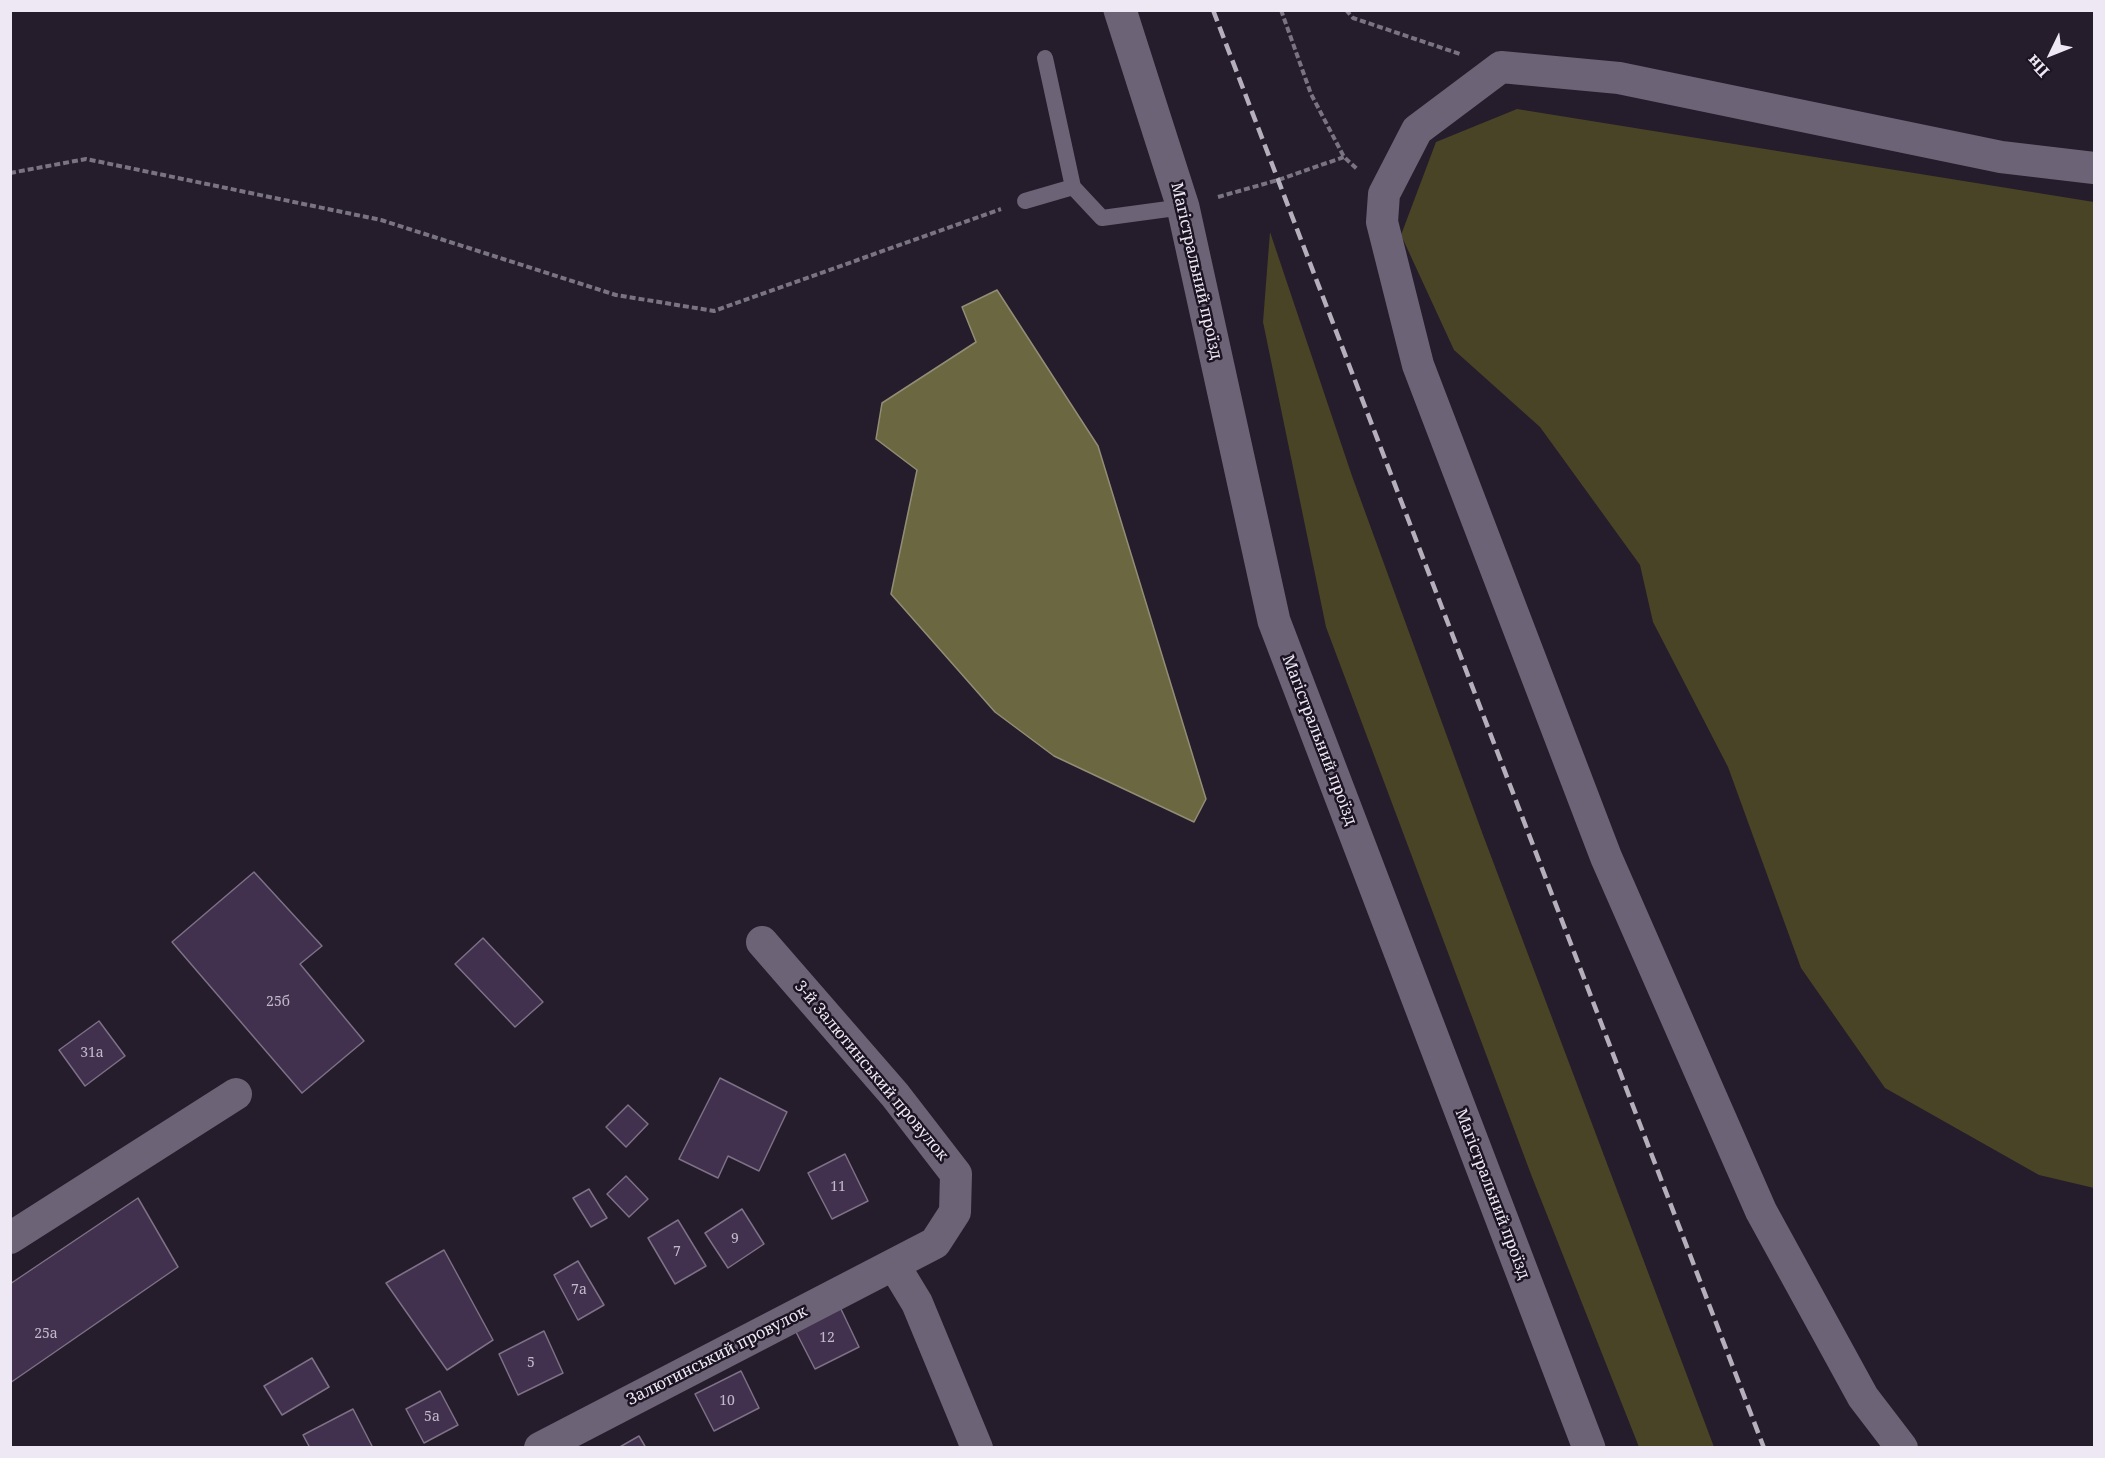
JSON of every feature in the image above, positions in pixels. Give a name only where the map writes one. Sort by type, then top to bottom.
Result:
[{"type":"main road","name":"Магістральний проїзд","points":[[1120,10],[1183,207],[1274,621],[1589,1448]]},
{"type":"street","points":[[1902,1448],[1863,1397],[1761,1211],[1606,857],[1418,365],[1382,222],[1384,194],[1417,130],[1501,67],[1619,78],[2001,157],[2094,168]]},
{"type":"street","name":"3-й Залютинський провулок","points":[[762,942],[895,1095],[956,1174],[955,1212],[935,1243],[894,1265]]},
{"type":"street","points":[[10,1238],[236,1094]]},
{"type":"street","points":[[894,1265],[917,1303],[977,1448]]},
{"type":"street","name":"Залютинський провулок","points":[[540,1448],[894,1265]]},
{"type":"lane","points":[[1046,58],[1073,187],[1102,218],[1183,207]]},
{"type":"lane","points":[[1025,201],[1073,187]]},
{"type":"path","points":[[1281,10],[1311,94],[1344,157],[1384,194]]},
{"type":"path","points":[[1346,10],[1353,18],[1501,67]]},
{"type":"path","points":[[1183,207],[1278,180],[1344,157]]},
{"type":"path","points":[[10,173],[86,159],[381,220],[616,295],[714,311],[1025,201]]},
{"type":"shaded area","points":[[1517,109],[2094,202],[2094,1188],[2039,1175],[1885,1088],[1801,968],[1728,767],[1653,622],[1640,565],[1540,427],[1454,350],[1401,235],[1436,142]]},
{"type":"shaded area","points":[[1270,232],[1352,476],[1483,835],[1714,1447],[1639,1447],[1532,1177],[1326,627],[1263,322]]},
{"type":"shaded area","points":[[997,290],[1098,446],[1206,799],[1194,822],[1054,756],[995,712],[891,594],[917,470],[876,439],[882,403],[976,342],[962,307]]},
{"type":"building","points":[[254,872],[322,946],[300,964],[364,1041],[302,1093],[172,942]]},
{"type":"building","points":[[483,938],[543,1002],[515,1027],[455,964]]},
{"type":"building","points":[[99,1021],[125,1056],[85,1086],[59,1050]]},
{"type":"building","points":[[720,1078],[787,1112],[759,1171],[728,1156],[718,1178],[679,1159]]},
{"type":"building","points":[[628,1105],[648,1124],[626,1147],[606,1127]]},
{"type":"building","points":[[845,1154],[868,1201],[832,1219],[808,1173]]},
{"type":"building","points":[[626,1176],[648,1199],[629,1217],[607,1194]]},
{"type":"building","points":[[589,1189],[607,1218],[591,1227],[573,1198]]},
{"type":"building","points":[[138,1198],[178,1267],[10,1383],[10,1284]]},
{"type":"building","points":[[742,1209],[764,1244],[728,1268],[705,1233]]},
{"type":"building","points":[[678,1220],[706,1266],[675,1284],[648,1238]]},
{"type":"building","points":[[444,1250],[493,1340],[447,1370],[386,1283]]},
{"type":"building","points":[[578,1261],[604,1305],[578,1320],[554,1275]]},
{"type":"building","points":[[840,1307],[859,1347],[815,1369],[795,1330]]},
{"type":"building","points":[[544,1331],[563,1373],[518,1395],[499,1354]]},
{"type":"building","points":[[312,1358],[329,1387],[282,1415],[264,1386]]},
{"type":"building","points":[[741,1371],[759,1408],[714,1431],[695,1394]]},
{"type":"building","points":[[440,1391],[458,1425],[424,1443],[406,1409]]},
{"type":"building","points":[[353,1409],[373,1448],[310,1448],[303,1435]]},
{"type":"building","points":[[639,1436],[646,1448],[618,1448]]},
{"type":"railway","points":[[1213,10],[1764,1448]]}]
